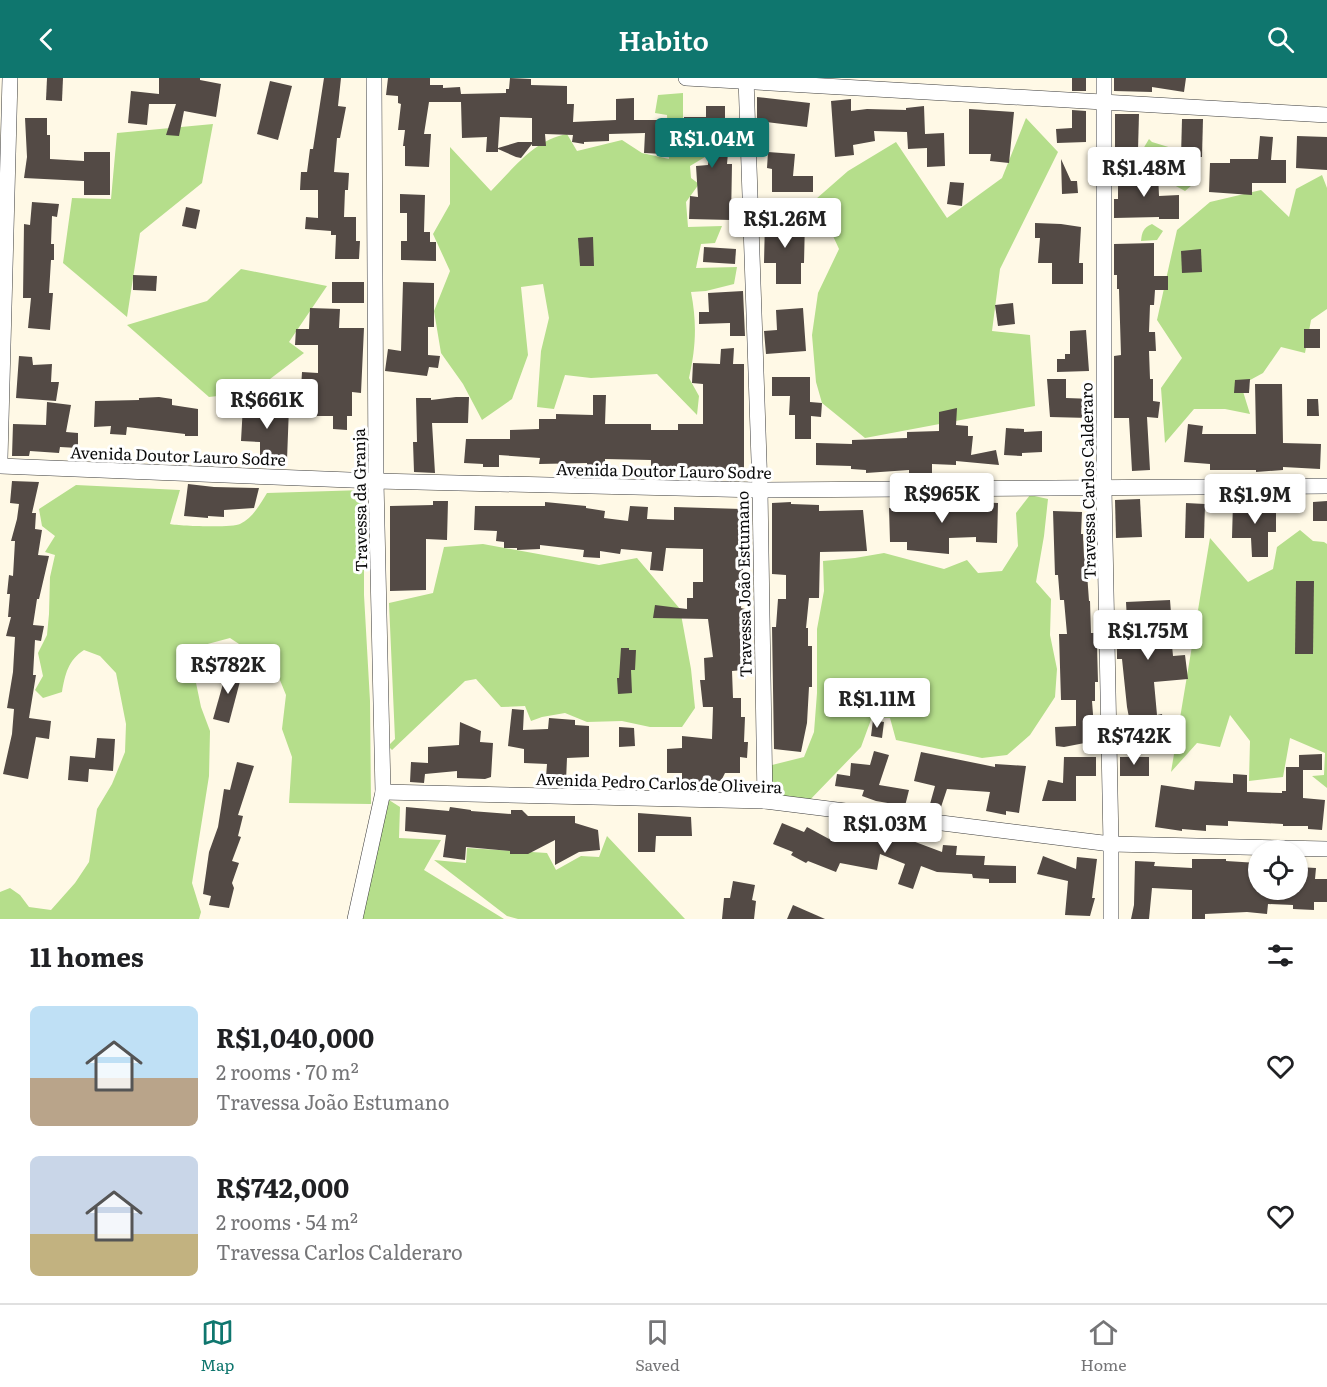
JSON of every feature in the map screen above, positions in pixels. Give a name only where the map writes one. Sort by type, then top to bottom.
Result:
[{"type":"street","points":[[0,459],[10,78]]},
{"type":"street","name":"Travessa da Granja","points":[[355,919],[382,792],[376,481],[374,78]]},
{"type":"street","points":[[686,78],[746,79],[1103,103],[1327,115]]},
{"type":"street","name":"Travessa Carlos Calderaro","points":[[1104,78],[1104,489],[1111,919]]},
{"type":"street","name":"Travessa João Estumano","points":[[746,79],[760,490],[765,801]]},
{"type":"street","name":"Avenida Doutor Lauro Sodre","points":[[0,466],[376,481],[760,490],[1327,486]]},
{"type":"street","name":"Avenida Pedro Carlos de Oliveira","points":[[382,792],[765,801],[1111,844],[1327,849]]},
{"type":"green space","points":[[683,93],[683,132],[707,135],[705,157],[690,166],[691,178],[699,184],[686,202],[688,227],[722,226],[715,243],[701,244],[696,268],[737,267],[734,284],[691,292],[695,335],[689,378],[699,396],[697,415],[657,374],[591,378],[565,375],[554,409],[537,407],[541,351],[549,318],[543,284],[521,287],[528,355],[512,399],[482,420],[463,384],[441,353],[434,311],[450,271],[433,234],[450,204],[450,147],[491,191],[525,156],[544,142],[567,134],[577,151],[622,140],[642,153],[669,159],[667,115],[655,113],[658,95]]},
{"type":"green space","points":[[1026,118],[1058,152],[1000,269],[992,331],[1030,335],[1035,406],[865,438],[822,403],[816,382],[812,335],[818,293],[839,249],[816,199],[848,171],[896,142],[947,218],[1002,178]]},
{"type":"green space","points":[[213,124],[202,183],[140,233],[127,317],[63,263],[72,198],[111,199],[117,133]]},
{"type":"green space","points":[[1149,139],[1175,149],[1183,167],[1193,168],[1190,178],[1198,180],[1185,191],[1174,185],[1165,172],[1158,170],[1143,149]]},
{"type":"green space","points":[[1322,175],[1327,188],[1327,309],[1311,320],[1305,353],[1281,347],[1263,373],[1241,385],[1250,414],[1225,409],[1194,409],[1165,443],[1161,388],[1182,358],[1157,320],[1177,230],[1210,202],[1261,190],[1289,217],[1296,189]]},
{"type":"green space","points":[[1152,224],[1163,231],[1157,240],[1141,241],[1144,231]]},
{"type":"green space","points":[[241,269],[327,286],[289,342],[304,353],[253,392],[209,397],[127,325],[207,301]]},
{"type":"green space","points":[[76,485],[180,490],[170,524],[206,526],[240,524],[259,506],[267,493],[364,490],[364,595],[370,701],[371,804],[289,803],[292,757],[282,729],[286,695],[275,668],[230,638],[189,649],[201,707],[210,731],[209,776],[192,883],[201,912],[199,919],[0,919],[0,892],[10,888],[20,895],[29,907],[51,910],[75,883],[89,862],[97,809],[112,784],[125,752],[126,724],[116,673],[100,656],[84,650],[74,658],[68,668],[62,692],[43,698],[35,690],[43,676],[38,653],[47,635],[50,577],[55,555],[45,552],[55,536],[42,526],[39,509]]},
{"type":"green space","points":[[1030,495],[1048,499],[1036,582],[1051,599],[1050,635],[1057,669],[1055,697],[1030,735],[1007,755],[982,758],[896,740],[890,718],[872,717],[861,747],[806,804],[781,800],[770,786],[764,767],[804,757],[814,732],[817,693],[817,629],[824,591],[823,561],[884,553],[944,569],[967,560],[978,573],[1002,571],[1018,546],[1016,513]]},
{"type":"green space","points":[[1300,530],[1313,541],[1327,544],[1327,788],[1312,776],[1324,775],[1325,753],[1290,738],[1283,777],[1249,781],[1250,741],[1230,715],[1220,747],[1197,743],[1171,772],[1210,538],[1248,582],[1273,569],[1277,547]]},
{"type":"green space","points":[[483,544],[599,565],[637,558],[680,609],[691,669],[695,708],[682,727],[650,727],[622,721],[587,722],[565,713],[531,721],[525,706],[501,707],[476,679],[465,681],[392,750],[388,746],[395,739],[389,603],[433,593],[444,547]]},
{"type":"green space","points":[[389,800],[400,807],[399,838],[441,840],[424,870],[504,919],[362,919]]},
{"type":"green space","points":[[607,836],[685,919],[518,919],[507,916],[434,860],[466,863],[467,848],[547,853],[556,870],[581,856],[599,857]]},
{"type":"building","points":[[47,78],[63,78],[62,101],[46,100]]},
{"type":"building","points":[[159,78],[200,78],[200,80],[221,84],[216,117],[184,111],[179,136],[166,135],[176,104],[149,104],[147,125],[128,123],[131,91],[159,94]]},
{"type":"building","points":[[324,78],[341,78],[338,106],[346,107],[340,138],[337,138],[334,172],[349,173],[348,190],[345,190],[344,217],[356,217],[356,241],[360,241],[359,259],[335,259],[336,235],[331,235],[331,231],[305,229],[306,217],[318,218],[318,190],[300,190],[301,172],[307,172],[310,149],[313,149]]},
{"type":"building","points":[[388,78],[430,78],[430,85],[443,85],[443,88],[460,87],[461,94],[506,93],[506,89],[509,89],[510,78],[531,79],[531,85],[567,86],[567,104],[574,104],[573,122],[616,120],[616,99],[634,98],[634,120],[663,120],[663,154],[644,153],[645,133],[609,134],[609,141],[584,142],[584,144],[572,142],[573,135],[545,134],[546,146],[532,146],[532,144],[521,158],[498,149],[498,152],[486,152],[487,137],[462,138],[461,102],[429,102],[424,134],[431,134],[429,167],[405,166],[405,146],[403,146],[405,130],[398,130],[401,104],[398,103],[398,96],[386,95]],"holes":[[[500,117],[532,118],[532,142],[518,142],[498,148]]]},
{"type":"building","points":[[1072,78],[1086,78],[1086,91],[1072,91]]},
{"type":"building","points":[[1114,78],[1186,78],[1184,92],[1152,87],[1152,92],[1114,91]]},
{"type":"building","points":[[270,81],[292,86],[278,140],[257,134]]},
{"type":"building","points":[[757,97],[810,103],[807,127],[757,121]]},
{"type":"building","points":[[851,99],[851,111],[906,110],[906,108],[924,106],[925,134],[944,133],[945,166],[927,167],[927,148],[908,149],[907,132],[874,131],[875,141],[853,145],[854,155],[835,157],[831,101]]},
{"type":"building","points":[[706,106],[725,106],[725,141],[729,142],[727,164],[732,164],[731,220],[689,219],[690,196],[698,197],[696,166],[708,165],[711,131],[684,131],[684,117],[706,117]]},
{"type":"building","points":[[969,109],[1014,112],[1009,163],[990,161],[991,154],[969,154]]},
{"type":"building","points":[[1072,110],[1086,111],[1086,142],[1057,143],[1056,129],[1072,128]]},
{"type":"building","points":[[1115,114],[1139,114],[1138,150],[1115,149]]},
{"type":"building","points":[[25,118],[47,118],[50,159],[84,161],[84,152],[110,152],[110,195],[84,195],[84,181],[24,178],[27,157]]},
{"type":"building","points":[[1182,119],[1203,119],[1202,157],[1181,157]]},
{"type":"building","points":[[1260,136],[1273,137],[1271,160],[1286,160],[1286,183],[1252,183],[1252,195],[1209,192],[1210,163],[1230,163],[1230,159],[1258,159]]},
{"type":"building","points":[[1297,136],[1327,137],[1327,170],[1296,168]]},
{"type":"building","points":[[768,152],[795,154],[793,176],[813,176],[813,192],[772,192],[772,169],[767,168]]},
{"type":"building","points":[[1061,159],[1071,181],[1077,181],[1078,193],[1062,194]]},
{"type":"building","points":[[1158,173],[1159,196],[1179,195],[1179,219],[1114,218],[1114,199],[1118,199],[1118,174]]},
{"type":"building","points":[[950,182],[964,183],[962,206],[947,204]]},
{"type":"building","points":[[400,194],[425,195],[424,232],[430,232],[430,242],[436,242],[436,261],[401,260],[401,241],[407,241],[407,213],[400,213]]},
{"type":"building","points":[[32,202],[59,204],[57,217],[52,216],[51,244],[54,244],[54,260],[51,260],[49,293],[53,293],[50,330],[28,328],[31,298],[23,298],[24,224],[30,225]]},
{"type":"building","points":[[186,207],[200,210],[196,229],[182,226]]},
{"type":"building","points":[[765,220],[805,220],[801,284],[776,284],[776,263],[764,263]]},
{"type":"building","points":[[1035,223],[1081,227],[1079,263],[1083,263],[1083,284],[1052,284],[1052,263],[1038,263],[1040,238],[1035,238]]},
{"type":"building","points":[[593,237],[594,266],[580,266],[578,238]]},
{"type":"building","points":[[1154,243],[1154,276],[1168,276],[1168,290],[1155,290],[1154,305],[1150,305],[1149,332],[1155,332],[1156,351],[1149,351],[1150,379],[1153,379],[1153,401],[1160,402],[1158,418],[1147,417],[1150,470],[1132,471],[1129,418],[1114,418],[1114,356],[1121,355],[1119,289],[1117,289],[1117,275],[1114,275],[1114,244]]},
{"type":"building","points":[[704,247],[736,249],[735,264],[703,262]]},
{"type":"building","points":[[1201,249],[1202,272],[1182,273],[1181,251]]},
{"type":"building","points":[[133,275],[157,276],[156,291],[133,290]]},
{"type":"building","points":[[332,282],[364,282],[364,303],[332,303]]},
{"type":"building","points":[[403,282],[434,283],[434,327],[428,327],[428,355],[440,356],[438,368],[429,367],[427,376],[385,371],[388,349],[401,351]]},
{"type":"building","points":[[743,291],[745,336],[730,336],[730,323],[699,324],[699,312],[709,312],[708,293]]},
{"type":"building","points":[[1013,303],[1015,324],[998,326],[995,305]]},
{"type":"building","points":[[310,308],[340,309],[339,328],[364,328],[361,393],[352,392],[352,416],[347,416],[347,430],[333,429],[333,416],[317,416],[317,401],[291,400],[292,388],[301,389],[302,372],[318,373],[318,345],[295,345],[296,329],[309,329]]},
{"type":"building","points":[[803,308],[806,351],[766,354],[764,331],[777,330],[776,310]]},
{"type":"building","points":[[1304,329],[1320,329],[1320,348],[1304,348]]},
{"type":"building","points":[[1086,330],[1089,371],[1057,372],[1057,359],[1065,359],[1065,354],[1070,354],[1070,331]]},
{"type":"building","points":[[734,348],[733,364],[744,364],[744,470],[711,471],[711,479],[696,479],[695,468],[667,469],[667,475],[651,475],[651,460],[605,459],[605,470],[587,469],[587,463],[539,464],[540,458],[499,455],[499,467],[483,467],[483,464],[464,463],[466,439],[510,439],[510,430],[539,429],[539,419],[556,419],[556,414],[593,415],[593,395],[606,395],[605,424],[651,424],[651,430],[678,430],[678,424],[703,424],[703,384],[692,383],[693,363],[720,364],[721,349]]},
{"type":"building","points":[[19,356],[32,357],[33,365],[52,364],[51,382],[59,382],[56,401],[16,398]]},
{"type":"building","points":[[772,377],[810,377],[810,402],[822,403],[821,417],[811,416],[811,439],[795,439],[795,415],[789,415],[790,396],[772,396]]},
{"type":"building","points":[[1047,379],[1066,379],[1066,398],[1094,399],[1094,417],[1050,417]]},
{"type":"building","points":[[1250,379],[1249,393],[1234,393],[1235,380]]},
{"type":"building","points":[[1255,384],[1282,384],[1283,443],[1321,444],[1320,469],[1283,467],[1283,470],[1256,472],[1256,470],[1210,470],[1210,464],[1184,462],[1188,424],[1203,426],[1202,434],[1256,434]]},
{"type":"building","points":[[159,397],[172,399],[172,405],[198,409],[198,436],[127,427],[126,435],[110,434],[111,426],[94,427],[95,401]]},
{"type":"building","points":[[469,397],[468,423],[432,423],[435,473],[414,472],[413,442],[417,442],[416,398],[431,398],[431,400]]},
{"type":"building","points":[[1307,399],[1318,399],[1319,416],[1307,416]]},
{"type":"building","points":[[47,402],[71,405],[66,432],[78,433],[78,448],[60,447],[59,453],[30,451],[29,456],[12,456],[13,424],[46,425]]},
{"type":"building","points":[[243,405],[289,407],[287,460],[260,461],[260,442],[241,441]]},
{"type":"building","points":[[957,408],[956,425],[968,426],[968,436],[973,436],[971,455],[996,450],[999,465],[956,461],[956,465],[932,464],[932,474],[909,475],[909,470],[866,473],[866,470],[851,469],[851,466],[816,465],[816,443],[852,444],[852,440],[907,438],[907,432],[939,431],[939,412]]},
{"type":"building","points":[[1006,428],[1024,429],[1024,432],[1042,431],[1042,452],[1022,453],[1022,456],[1004,455]]},
{"type":"building","points":[[12,481],[39,482],[32,513],[36,513],[35,529],[42,530],[38,555],[49,556],[39,599],[37,599],[33,625],[44,626],[41,641],[35,640],[33,675],[36,675],[29,718],[51,721],[49,739],[36,737],[28,779],[3,774],[12,734],[14,709],[7,708],[13,672],[15,637],[6,636],[11,617],[8,617],[10,594],[7,594],[9,575],[13,576],[15,541],[11,541],[19,504],[10,503]]},
{"type":"building","points":[[188,484],[259,488],[254,508],[224,510],[224,517],[208,516],[208,518],[184,516]]},
{"type":"building","points":[[909,499],[998,503],[997,543],[976,542],[976,537],[949,538],[949,554],[907,550],[907,542],[890,542],[889,508],[909,508]]},
{"type":"building","points":[[1140,499],[1142,537],[1116,538],[1115,500]]},
{"type":"building","points":[[433,501],[448,501],[447,540],[426,539],[426,590],[390,591],[390,506],[433,505]]},
{"type":"building","points":[[1327,501],[1327,521],[1313,521],[1313,502]]},
{"type":"building","points":[[545,502],[586,506],[586,508],[605,511],[604,518],[628,521],[630,506],[648,507],[647,519],[674,520],[674,507],[742,509],[741,531],[745,531],[741,608],[745,609],[744,631],[748,630],[750,650],[742,651],[743,670],[732,671],[733,698],[741,698],[741,717],[745,717],[744,742],[748,742],[747,758],[740,757],[740,773],[725,773],[721,781],[704,780],[704,782],[682,781],[682,773],[667,773],[667,749],[682,748],[682,736],[712,739],[713,707],[703,707],[700,680],[705,680],[704,658],[713,657],[708,619],[653,618],[655,605],[687,609],[687,598],[693,598],[693,582],[703,582],[703,549],[666,548],[663,571],[650,570],[652,552],[621,549],[620,554],[600,551],[600,558],[583,557],[584,550],[540,545],[540,549],[517,550],[517,548],[504,548],[504,542],[496,541],[497,531],[474,530],[475,506],[545,506]]},
{"type":"building","points":[[791,502],[791,504],[819,505],[819,511],[863,510],[867,551],[820,552],[819,598],[809,598],[806,628],[808,628],[808,646],[812,646],[812,687],[809,687],[807,723],[801,752],[774,749],[772,627],[776,627],[778,599],[786,599],[786,575],[772,574],[772,503]]},
{"type":"building","points":[[1233,502],[1251,502],[1251,504],[1276,502],[1276,532],[1268,532],[1268,557],[1252,557],[1251,538],[1232,538]]},
{"type":"building","points":[[1186,503],[1205,504],[1204,538],[1185,538]]},
{"type":"building","points":[[1053,511],[1082,512],[1081,534],[1083,534],[1084,557],[1092,556],[1093,572],[1087,573],[1091,633],[1095,633],[1095,645],[1097,645],[1098,682],[1095,682],[1095,701],[1092,701],[1095,741],[1064,747],[1056,746],[1055,727],[1076,726],[1076,700],[1061,700],[1059,634],[1067,634],[1064,600],[1060,600],[1058,575],[1055,575]]},
{"type":"building","points":[[1296,581],[1314,581],[1313,654],[1295,654]]},
{"type":"building","points":[[1170,600],[1173,656],[1185,655],[1188,679],[1154,682],[1157,715],[1162,714],[1164,727],[1132,733],[1122,659],[1117,659],[1117,643],[1128,641],[1126,602]]},
{"type":"building","points":[[621,648],[636,650],[635,670],[631,670],[632,693],[618,694],[617,678],[619,678]]},
{"type":"building","points":[[228,666],[243,670],[229,723],[213,719]]},
{"type":"building","points":[[512,709],[524,710],[523,730],[548,729],[549,718],[575,720],[575,725],[589,726],[589,757],[567,758],[566,781],[546,777],[547,764],[524,763],[524,749],[508,746]]},
{"type":"building","points":[[873,720],[884,722],[882,738],[871,736]]},
{"type":"building","points":[[460,722],[481,731],[480,742],[493,743],[491,777],[485,779],[457,778],[457,771],[425,774],[424,783],[410,782],[411,762],[428,763],[428,747],[459,745]]},
{"type":"building","points":[[619,727],[634,728],[635,746],[619,747]]},
{"type":"building","points":[[97,738],[115,739],[113,771],[89,769],[88,782],[68,780],[70,756],[95,758]]},
{"type":"building","points":[[874,751],[889,755],[879,785],[909,790],[905,806],[862,796],[864,790],[835,786],[837,774],[850,776],[851,763],[870,765]]},
{"type":"building","points":[[921,752],[995,767],[995,764],[1026,766],[1019,813],[1006,811],[1006,815],[986,811],[990,792],[947,789],[941,807],[930,804],[935,786],[914,781]]},
{"type":"building","points":[[1322,754],[1322,770],[1303,770],[1303,798],[1325,800],[1322,830],[1308,829],[1308,826],[1228,821],[1228,826],[1206,825],[1206,831],[1182,829],[1182,831],[1155,827],[1161,785],[1194,790],[1195,781],[1233,783],[1233,774],[1247,775],[1247,792],[1282,793],[1286,791],[1286,767],[1299,767],[1299,755]]},
{"type":"building","points":[[1064,757],[1096,757],[1096,776],[1076,776],[1076,801],[1042,801],[1048,780],[1063,783]]},
{"type":"building","points":[[1120,757],[1149,757],[1149,776],[1120,776]]},
{"type":"building","points":[[237,762],[254,766],[238,815],[243,816],[238,836],[241,837],[232,861],[239,863],[232,883],[234,888],[229,908],[209,905],[211,896],[203,894],[209,852],[218,827],[224,789],[230,790]]},
{"type":"building","points":[[406,807],[449,811],[450,807],[511,814],[511,810],[522,810],[528,816],[575,816],[575,823],[598,830],[600,850],[579,852],[555,865],[555,840],[528,854],[510,854],[510,851],[466,847],[465,860],[443,857],[446,835],[405,831]]},
{"type":"building","points":[[638,813],[691,817],[692,836],[656,836],[655,852],[638,852]]},
{"type":"building","points":[[782,823],[804,832],[807,827],[831,840],[837,823],[852,828],[851,830],[890,838],[892,830],[912,835],[910,840],[942,852],[943,845],[957,846],[956,855],[985,856],[984,865],[1016,866],[1016,883],[989,883],[989,879],[973,878],[972,874],[937,872],[921,866],[913,889],[898,884],[905,864],[880,854],[877,870],[840,863],[836,872],[808,861],[806,863],[791,855],[793,852],[773,844]]},
{"type":"building","points":[[1043,856],[1076,869],[1077,857],[1097,859],[1092,898],[1095,898],[1090,916],[1065,915],[1068,881],[1037,874]]},
{"type":"building","points":[[1192,859],[1226,859],[1226,861],[1248,862],[1248,900],[1308,900],[1308,868],[1316,868],[1315,879],[1327,879],[1327,902],[1314,902],[1314,910],[1293,909],[1293,905],[1268,904],[1267,914],[1247,912],[1205,914],[1205,919],[1192,919],[1192,890],[1152,888],[1149,919],[1131,919],[1134,905],[1135,861],[1155,862],[1154,866],[1192,868]]},
{"type":"building","points":[[733,881],[755,885],[752,900],[756,901],[754,919],[722,919],[724,898],[730,898]]},
{"type":"building","points":[[793,905],[825,919],[787,919]]}]
